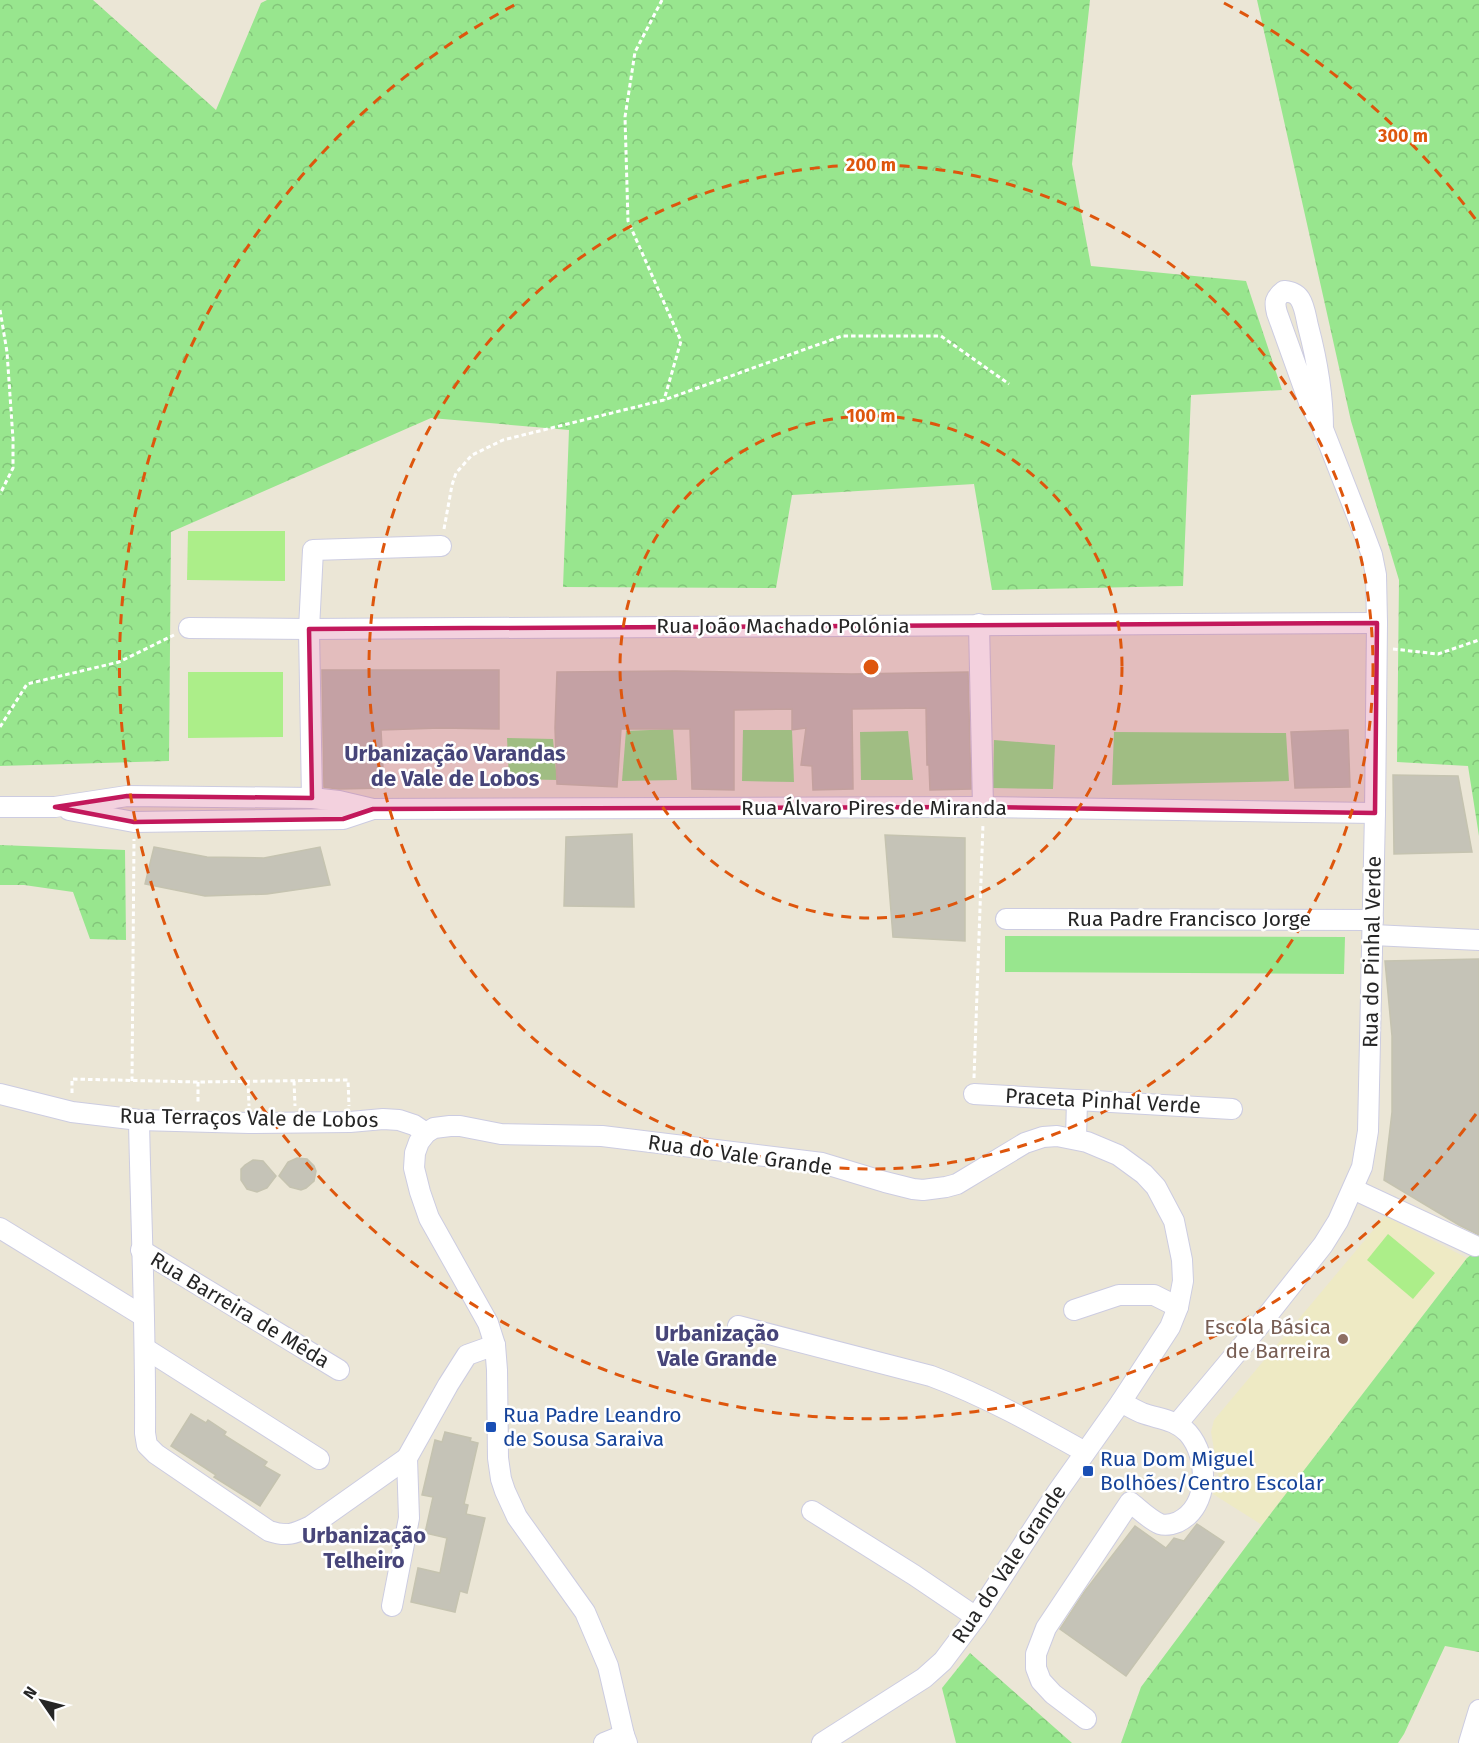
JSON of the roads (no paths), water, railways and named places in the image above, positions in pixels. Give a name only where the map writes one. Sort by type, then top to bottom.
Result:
[{"type":"street","points":[[1284,291],[1293,293],[1300,299],[1304,308],[1323,401],[1323,429],[1309,402],[1277,313],[1276,297],[1284,291]]},
{"type":"street","name":"Rua do Pinhal Verde","points":[[1177,1424],[1323,1245],[1338,1221],[1362,1167],[1368,1131],[1376,813],[1376,575],[1371,555],[1323,429]]},
{"type":"street","points":[[312,798],[309,629],[313,550],[441,546]]},
{"type":"street","name":"Rua João Machado Polónia","points":[[189,628],[1377,623]]},
{"type":"street","points":[[978,624],[983,807]]},
{"type":"street","name":"Rua Álvaro Pires de Miranda","points":[[0,807],[55,807],[127,796],[312,798],[339,801],[373,809],[983,807],[1376,813]]},
{"type":"street","name":"Rua Álvaro Pires de Miranda","points":[[55,807],[134,822],[343,819],[373,809]]},
{"type":"street","name":"Rua Padre Francisco Jorge","points":[[1006,919],[1373,927],[1479,940]]},
{"type":"street","name":"Rua Terraços Vale de Lobos","points":[[0,1094],[72,1112],[139,1120],[249,1123],[350,1122],[383,1119],[399,1120],[414,1125],[426,1133]]},
{"type":"street","name":"Praceta Pinhal Verde","points":[[974,1094],[1232,1108]]},
{"type":"street","points":[[1076,1139],[1077,1100]]},
{"type":"street","points":[[139,1120],[147,1445],[156,1454],[269,1531],[282,1535],[295,1533],[311,1526],[407,1458],[467,1354],[495,1345]]},
{"type":"street","name":"Rua do Vale Grande","points":[[426,1133],[442,1126],[460,1126],[501,1134],[602,1136],[812,1161],[894,1185],[923,1190],[957,1184],[1025,1143],[1057,1136],[1087,1142],[1118,1155],[1144,1174],[1156,1187],[1174,1221],[1182,1260],[1183,1281],[1178,1307],[1170,1327],[976,1617],[943,1661],[924,1678],[822,1743]]},
{"type":"street","points":[[426,1133],[415,1153],[414,1168],[420,1192],[429,1218],[488,1323],[495,1345],[498,1458],[501,1479],[517,1517],[585,1612],[608,1666],[626,1739],[604,1743]]},
{"type":"street","points":[[1353,1189],[1475,1246]]},
{"type":"street","points":[[0,1228],[143,1316]]},
{"type":"street","name":"Rua Barreira de Mêda","points":[[141,1250],[339,1370]]},
{"type":"street","points":[[1074,1310],[1119,1294],[1154,1295],[1178,1307]]},
{"type":"street","points":[[738,1326],[931,1376],[960,1387],[1085,1452]]},
{"type":"street","points":[[146,1349],[319,1459]]},
{"type":"street","points":[[1086,1719],[1053,1694],[1041,1681],[1036,1668],[1036,1654],[1047,1628],[1130,1502],[1161,1525],[1173,1524],[1184,1519],[1195,1506],[1202,1488],[1204,1472],[1200,1454],[1188,1433],[1177,1424],[1142,1413],[1121,1402]]},
{"type":"street","points":[[392,1606],[409,1518],[407,1458]]},
{"type":"street","points":[[812,1511],[976,1617]]},
{"type":"street","points":[[1470,1743],[1479,1710]]},
{"type":"place","name":"Escola Básica de Barreira","points":[[1343,1339]]},
{"type":"place","name":"Rua Padre Leandro de Sousa Saraiva","points":[[491,1427]]},
{"type":"place","name":"Rua Dom Miguel Bolhões/Centro Escolar","points":[[1088,1471]]},
{"type":"district","name":"Urbanização Varandas de Vale de Lobos","points":[[455,766]]},
{"type":"district","name":"Urbanização Vale Grande","points":[[717,1346]]},
{"type":"district","name":"Urbanização Telheiro","points":[[364,1548]]}]
